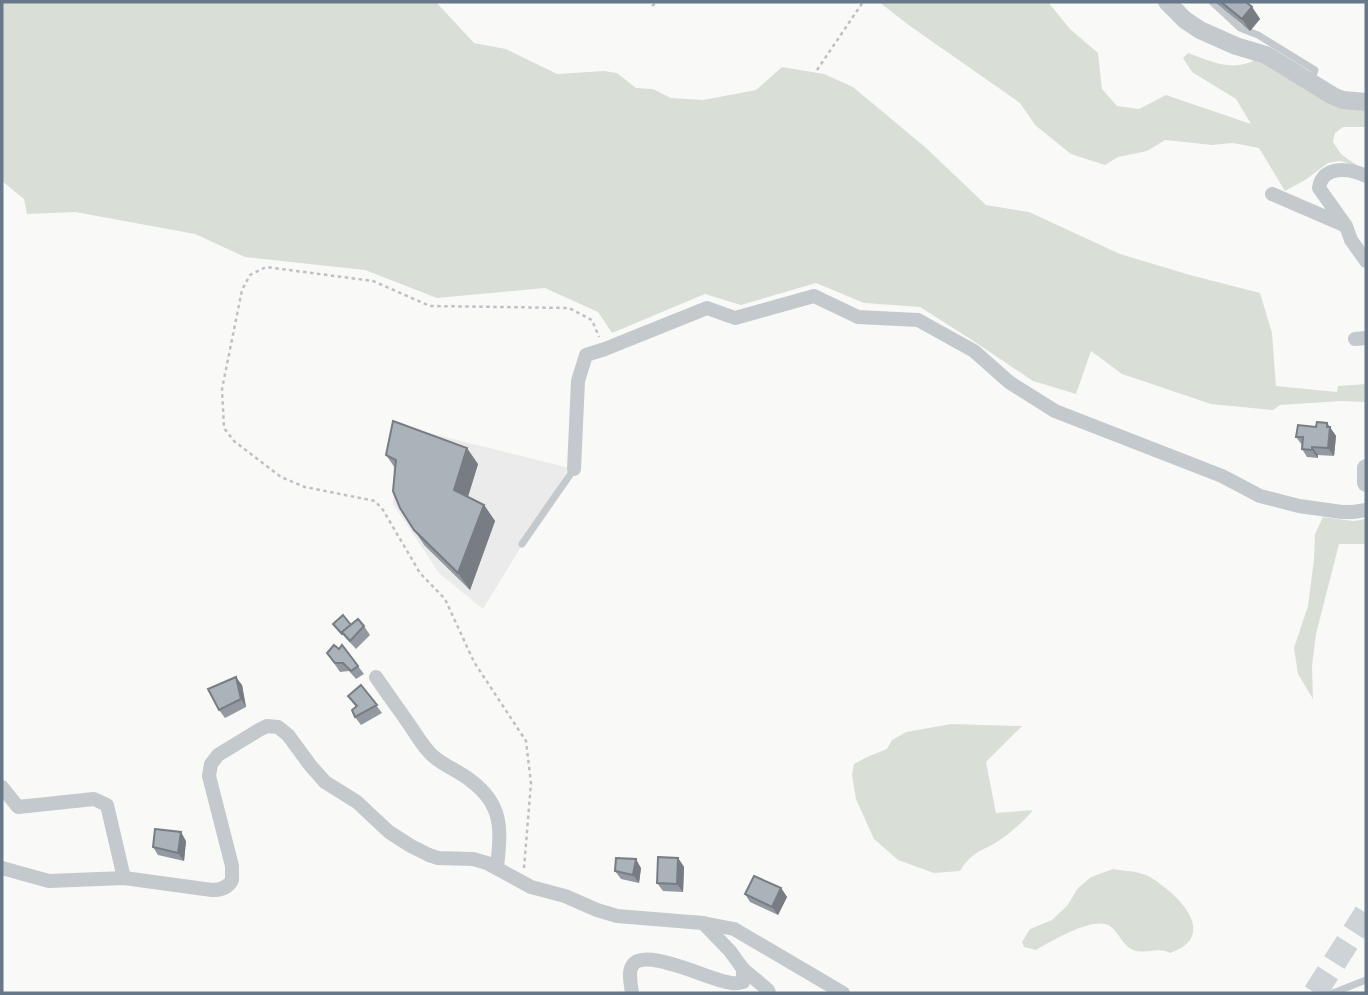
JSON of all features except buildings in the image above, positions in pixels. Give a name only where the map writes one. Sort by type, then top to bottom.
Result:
[{"type":"street","points":[[1167,2],[1200,30],[1266,55],[1343,100],[1366,102]]},
{"type":"street","points":[[1366,176],[1340,170],[1328,172],[1320,180],[1319,188],[1346,226],[1351,240],[1366,261]]},
{"type":"street","points":[[1272,194],[1346,226]]},
{"type":"street","points":[[574,469],[578,381],[586,355],[707,308],[735,318],[814,296],[858,317],[918,320],[974,351],[1009,382],[1055,411],[1222,476],[1260,496],[1299,506],[1342,512],[1366,510]]},
{"type":"street","points":[[1366,468],[1366,483]]},
{"type":"street","points":[[376,677],[428,751],[470,780],[492,803],[499,820],[497,867]]},
{"type":"street","points":[[2,868],[49,881],[124,878],[212,890],[222,889],[232,880],[232,866],[209,767],[218,755],[252,734],[270,726],[278,727],[325,782],[357,802],[389,832],[432,856],[473,859],[487,863],[523,883],[617,916],[703,923],[734,929],[843,993]]},
{"type":"street","points":[[2,787],[18,807],[94,799],[107,806],[124,878]]},
{"type":"street","points":[[703,923],[743,969],[769,993]]},
{"type":"street","points":[[632,993],[630,968],[640,959],[666,963],[732,984],[743,982],[743,969]]},
{"type":"lane","points":[[1212,2],[1240,27],[1315,70],[1312,82]]},
{"type":"lane","points":[[522,544],[574,469]]},
{"type":"lane","points":[[1333,993],[1366,980]]},
{"type":"path","points":[[652,6],[657,2]]},
{"type":"path","points":[[817,70],[863,2]]},
{"type":"path","points":[[523,883],[531,783],[526,741],[474,662],[444,599],[420,573],[375,501],[305,487],[281,477],[234,441],[224,428],[222,389],[242,290],[250,275],[266,267],[373,281],[430,306],[569,308],[592,320],[605,349]]},
{"type":"shaded area","points":[[2,2],[436,2],[474,43],[506,49],[557,74],[604,71],[617,73],[636,88],[653,89],[671,98],[703,100],[756,90],[782,67],[824,74],[853,87],[925,147],[986,205],[1029,212],[1120,254],[1260,293],[1272,333],[1276,386],[1337,392],[1338,386],[1366,384],[1366,402],[1280,405],[1273,410],[1211,404],[1122,374],[1091,351],[1076,394],[1033,381],[920,307],[864,303],[816,283],[741,305],[705,294],[612,333],[598,312],[545,288],[437,298],[365,270],[245,257],[195,234],[75,212],[27,214],[24,199],[2,181]]},
{"type":"shaded area","points":[[879,2],[1048,2],[1070,29],[1098,53],[1102,89],[1117,106],[1139,109],[1166,95],[1251,124],[1236,99],[1192,72],[1183,58],[1188,53],[1223,64],[1240,65],[1259,58],[1366,110],[1366,127],[1343,127],[1335,133],[1333,142],[1341,154],[1358,166],[1340,161],[1328,163],[1285,191],[1259,148],[1233,143],[1212,145],[1165,140],[1147,151],[1118,157],[1105,165],[1071,154],[1035,125],[1020,103]]},
{"type":"shaded area","points":[[393,424],[569,468],[483,609],[439,573],[393,504]]},
{"type":"shaded area","points":[[1323,517],[1353,521],[1366,519],[1366,544],[1339,544],[1316,634],[1312,666],[1313,699],[1298,674],[1294,648],[1308,606],[1315,534]]},
{"type":"shaded area","points":[[951,724],[1022,726],[986,762],[996,813],[1033,810],[1008,834],[970,858],[960,871],[934,873],[898,860],[874,839],[856,799],[852,775],[854,764],[887,749],[892,740],[906,732]]},
{"type":"shaded area","points":[[1113,869],[1148,876],[1179,900],[1192,920],[1193,929],[1191,938],[1184,946],[1170,953],[1161,950],[1133,950],[1126,946],[1111,927],[1095,924],[1084,926],[1036,950],[1024,947],[1022,942],[1030,929],[1052,920],[1067,906],[1078,888],[1091,877]]},
{"type":"tunnel","points":[[1315,993],[1366,913]]}]
